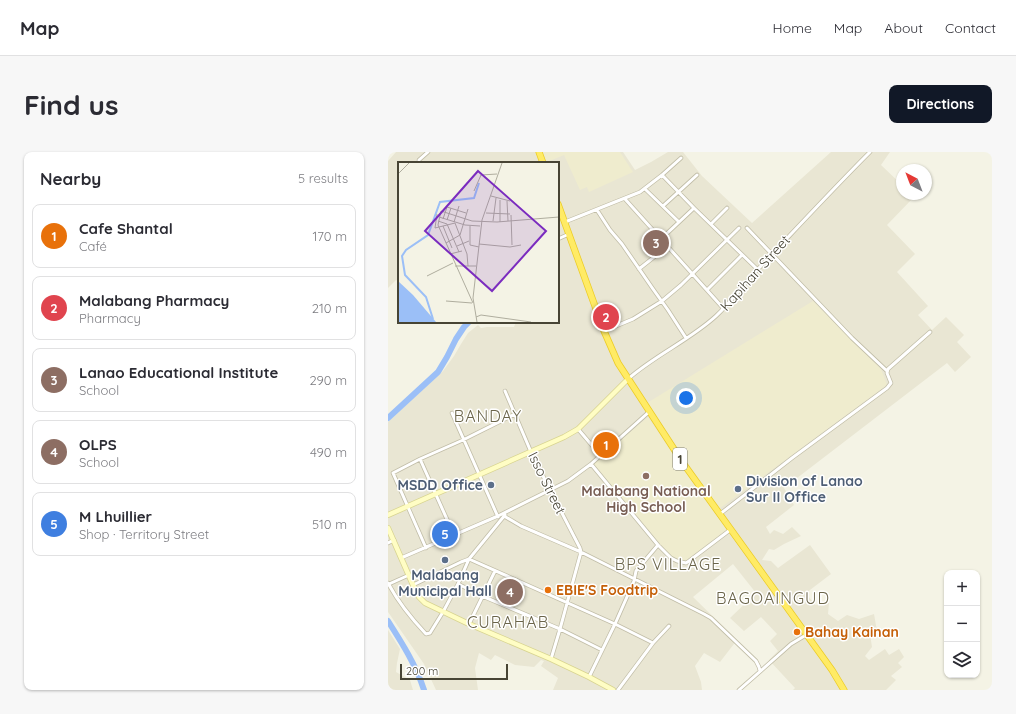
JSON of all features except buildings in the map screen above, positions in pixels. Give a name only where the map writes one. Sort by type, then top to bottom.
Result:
[{"type":"highway","points":[[539,152],[543,162]]},
{"type":"highway","name":"1","points":[[559,207],[604,331],[618,363],[683,463],[832,670],[844,690]]},
{"type":"street","points":[[419,162],[419,160],[428,152]]},
{"type":"street","name":"Kapihan Street","points":[[628,379],[639,369],[703,327],[717,315],[757,269],[870,152]]},
{"type":"street","points":[[565,222],[645,189],[681,158]]},
{"type":"street","points":[[662,175],[757,269]]},
{"type":"street","points":[[663,206],[697,175]]},
{"type":"street","points":[[645,189],[679,222]]},
{"type":"street","points":[[625,198],[723,308]]},
{"type":"street","points":[[661,239],[694,208]]},
{"type":"street","points":[[711,224],[727,208]]},
{"type":"street","points":[[597,210],[662,301],[686,338]]},
{"type":"street","points":[[604,331],[633,319],[662,301],[739,228]]},
{"type":"street","points":[[719,515],[787,462],[887,388],[891,383],[887,371],[852,338],[747,228]]},
{"type":"street","points":[[559,239],[569,234]]},
{"type":"street","points":[[639,269],[668,246]]},
{"type":"street","points":[[707,290],[742,254]]},
{"type":"street","points":[[887,371],[930,332]]},
{"type":"street","points":[[388,516],[564,437],[578,429],[628,379]]},
{"type":"street","name":"Isso Street","points":[[505,391],[531,452],[581,552]]},
{"type":"street","points":[[401,558],[509,511],[568,481],[601,456],[650,411]]},
{"type":"street","points":[[452,413],[500,520]]},
{"type":"street","points":[[426,548],[393,473],[420,459],[464,440],[515,414]]},
{"type":"street","points":[[578,429],[601,456]]},
{"type":"street","points":[[420,459],[454,535]]},
{"type":"street","points":[[591,464],[658,545],[671,558],[677,561],[686,563],[730,530]]},
{"type":"street","points":[[409,575],[388,584],[405,610],[426,634],[428,634],[432,632],[443,612],[469,559],[509,511]]},
{"type":"street","points":[[504,516],[521,526],[581,552],[635,578],[711,618],[756,661],[760,671]]},
{"type":"street","points":[[388,528],[413,585],[419,597],[425,603],[469,624],[551,659],[613,690]]},
{"type":"street","points":[[388,543],[394,540]]},
{"type":"street","points":[[589,677],[615,624],[635,578],[636,571],[658,545]]},
{"type":"street","points":[[551,659],[581,552]]},
{"type":"street","points":[[413,585],[469,559],[615,624],[653,643]]},
{"type":"street","points":[[469,624],[495,571]]},
{"type":"street","points":[[458,584],[482,596],[560,629],[602,650]]},
{"type":"street","points":[[618,690],[653,643],[669,626]]},
{"type":"street","points":[[738,690],[791,644],[806,635]]},
{"type":"shaded area","points":[[396,152],[623,152],[635,170],[668,152],[683,152],[702,176],[752,223],[831,152],[890,152],[881,165],[896,179],[896,200],[911,200],[887,225],[915,254],[897,272],[928,306],[918,315],[932,330],[946,317],[964,335],[957,342],[971,357],[955,372],[947,363],[784,488],[794,505],[766,527],[770,534],[774,530],[783,534],[792,527],[801,536],[774,550],[769,549],[762,560],[771,561],[778,568],[810,545],[831,574],[806,593],[815,605],[829,603],[828,614],[838,621],[847,615],[859,619],[874,614],[877,631],[870,634],[872,647],[865,656],[869,660],[885,649],[889,655],[899,649],[904,657],[898,663],[902,667],[891,676],[896,680],[886,690],[793,690],[795,688],[769,660],[778,651],[770,641],[777,634],[761,617],[744,631],[730,618],[756,593],[733,564],[693,597],[737,640],[720,662],[704,653],[695,666],[701,682],[702,690],[553,690],[558,678],[541,666],[544,661],[541,660],[534,667],[515,665],[495,655],[491,660],[479,653],[475,668],[478,690],[436,690],[424,664],[388,612],[388,422],[443,371],[468,333],[478,325],[481,328],[514,327],[516,323],[559,323],[559,162],[398,162],[398,281],[396,280],[388,288],[388,161]]},
{"type":"shaded area","points":[[542,152],[620,152],[633,172],[589,192],[587,187],[580,190],[564,155],[547,162]]},
{"type":"shaded area","points":[[813,301],[881,369],[887,385],[719,509],[647,403]]},
{"type":"shaded area","name":"Malabang National High School","points":[[648,417],[697,489],[728,531],[685,562],[672,557],[665,550],[593,464]]},
{"type":"shaded area","points":[[388,630],[400,649],[396,672],[410,680],[413,690],[388,690]]},
{"type":"waterway","points":[[388,418],[438,372],[456,339],[468,323]]},
{"type":"waterway","points":[[388,621],[413,663],[424,690]]},
{"type":"place","name":"Lanao Educational Institute","points":[[656,243]]},
{"type":"place","name":"Malabang Pharmacy","points":[[606,317]]},
{"type":"place","name":"Cafe Shantal","points":[[606,445]]},
{"type":"place","name":"Malabang National High School","points":[[646,476]]},
{"type":"place","name":"MSDD Office","points":[[491,485]]},
{"type":"place","name":"Division of Lanao Sur II Office","points":[[738,489]]},
{"type":"place","name":"M Lhuillier","points":[[445,534]]},
{"type":"place","name":"Malabang Municipal Hall","points":[[445,560]]},
{"type":"place","name":"EBIE'S Foodtrip","points":[[548,590]]},
{"type":"place","name":"OLPS","points":[[510,592]]},
{"type":"place","name":"Bahay Kainan","points":[[797,632]]},
{"type":"district","name":"BANDAY","points":[[488,416]]},
{"type":"district","name":"BPS VILLAGE","points":[[668,564]]},
{"type":"district","name":"BAGOAINGUD","points":[[773,598]]},
{"type":"district","name":"CURAHAB","points":[[508,622]]}]
